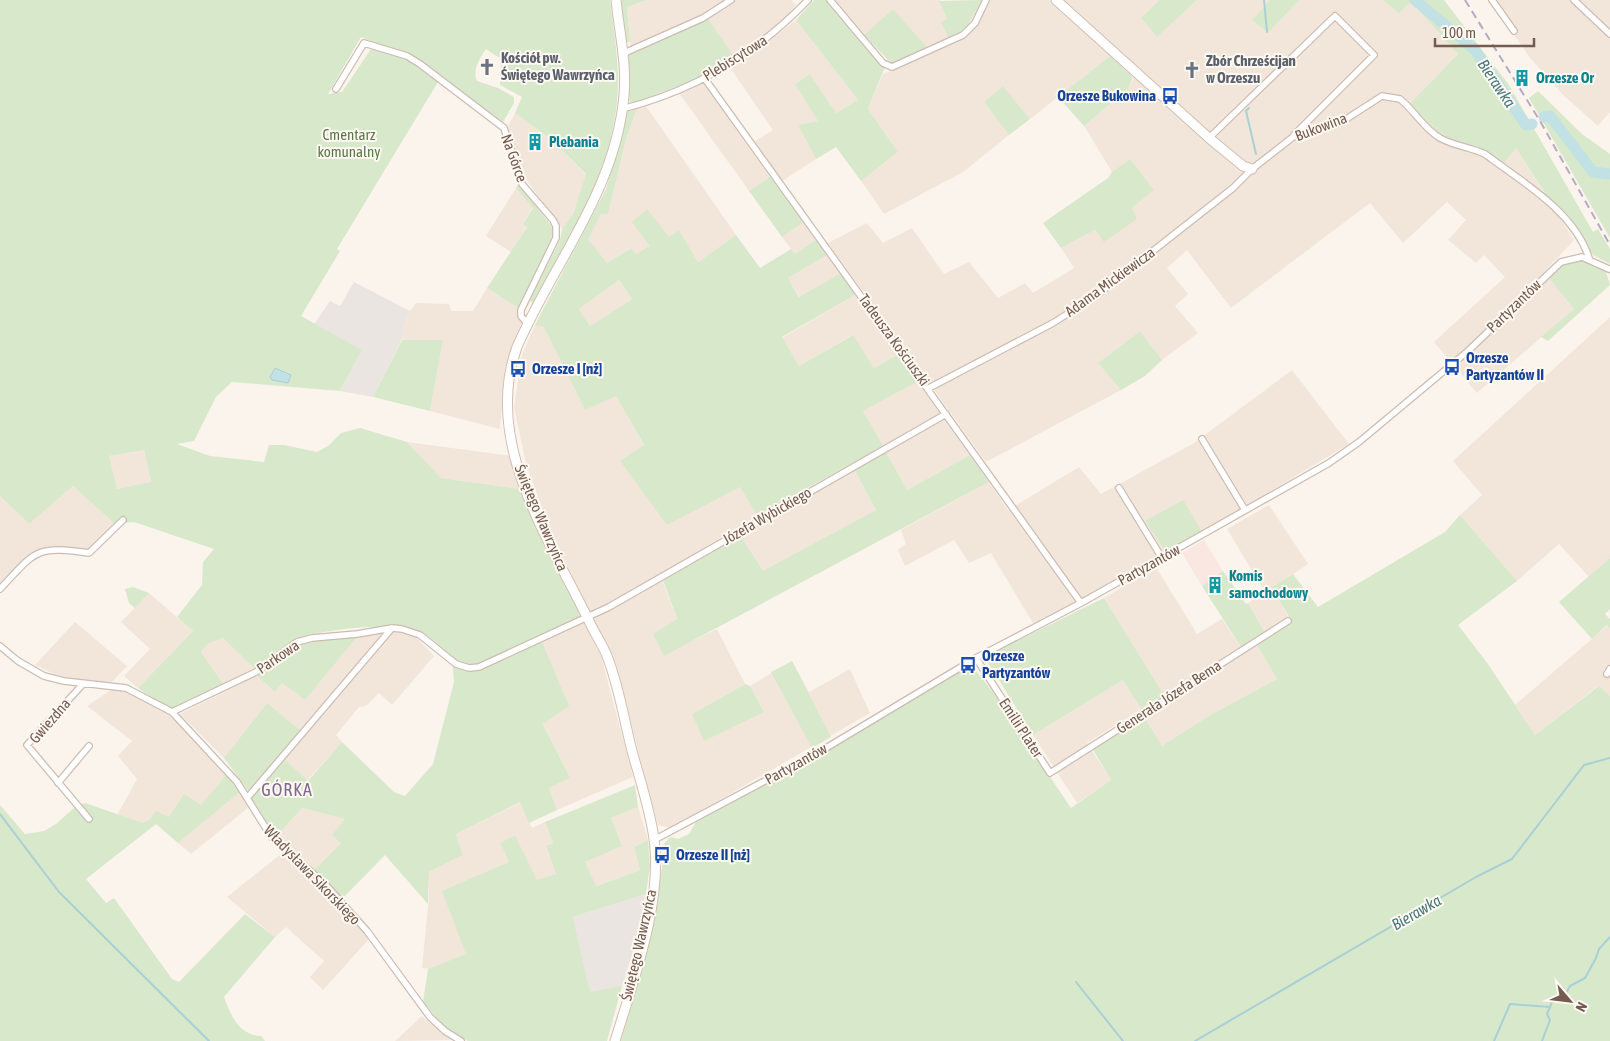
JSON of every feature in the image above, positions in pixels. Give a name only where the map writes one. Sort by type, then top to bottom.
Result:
[{"type":"street","name":"Świętego Wawrzyńca","points":[[615,1041],[638,962],[652,900],[654,840],[607,656],[538,515],[516,458],[509,433],[508,401],[511,369],[517,347],[596,198],[614,147],[622,109],[624,80],[616,0]]},
{"type":"street","points":[[622,54],[703,18],[731,0]]},
{"type":"street","name":"Plebiscytowa","points":[[622,109],[705,79],[757,47],[786,23],[808,0]]},
{"type":"street","points":[[830,0],[884,63],[892,67],[963,35],[975,24],[986,0]]},
{"type":"street","points":[[1056,0],[1209,138],[1243,166],[1252,169]]},
{"type":"street","points":[[1492,0],[1514,31]]},
{"type":"street","points":[[1574,0],[1610,34]]},
{"type":"street","points":[[1209,138],[1335,16],[1374,55],[1293,137]]},
{"type":"street","name":"Na Górce","points":[[336,89],[364,43],[407,56],[504,128],[522,184],[553,220],[557,231],[556,238],[521,310],[521,316],[528,324]]},
{"type":"street","name":"Tadeusza Kościuszki","points":[[705,79],[929,388],[1081,603]]},
{"type":"street","name":"Bukowina","points":[[1252,169],[1293,137],[1340,123],[1382,96],[1400,99],[1431,132],[1449,142],[1474,148],[1485,154],[1549,202],[1571,225],[1586,249],[1589,258]]},
{"type":"street","name":"Adama Mickiewicza","points":[[929,388],[1053,323],[1097,295],[1232,188],[1252,169]]},
{"type":"street","name":"Partyzantów","points":[[654,840],[821,751],[976,658],[1081,603],[1306,477],[1358,442],[1468,351],[1560,262],[1574,257],[1589,258]]},
{"type":"street","points":[[1589,258],[1610,269]]},
{"type":"street","name":"Józefa Wybickiego","points":[[587,616],[609,606],[946,414]]},
{"type":"street","points":[[1202,439],[1245,510]]},
{"type":"street","points":[[1119,488],[1162,558]]},
{"type":"street","points":[[0,589],[30,558],[40,552],[51,548],[89,553],[123,520]]},
{"type":"street","name":"Parkowa","points":[[172,712],[256,672],[297,642],[312,638],[357,634],[392,628],[420,635],[456,664],[469,668],[492,662],[587,616]]},
{"type":"street","name":"Generała Józefa Bema","points":[[1050,773],[1288,621]]},
{"type":"street","points":[[248,797],[392,628]]},
{"type":"street","name":"Władysława Sikorskiego","points":[[0,646],[18,661],[44,676],[83,684],[126,688],[172,712],[237,782],[272,838],[288,855],[324,883],[367,932],[430,1017],[445,1031],[461,1041]]},
{"type":"street","name":"Emilii Plater","points":[[976,658],[1050,773]]},
{"type":"street","name":"Gwiezdna","points":[[83,684],[27,745],[89,819]]},
{"type":"street","points":[[58,782],[90,746]]},
{"type":"shaded area","points":[[647,0],[791,0],[796,5],[776,28],[735,58],[631,52],[627,7]]},
{"type":"shaded area","points":[[833,0],[942,0],[939,1],[947,19],[941,22],[948,38],[927,47],[893,9],[864,35]]},
{"type":"shaded area","points":[[990,0],[1050,0],[1110,56],[1030,119],[1003,86],[984,102],[1009,135],[963,172],[884,214],[861,181],[898,152],[868,109],[883,74],[960,40],[975,29]]},
{"type":"shaded area","points":[[1062,0],[1159,0],[1141,18],[1157,37],[1197,0],[1270,0],[1252,20],[1268,33],[1299,0],[1383,0],[1399,14],[1411,2],[1458,54],[1411,105],[1437,131],[1451,139],[1476,146],[1489,161],[1504,163],[1516,148],[1574,240],[1544,272],[1574,309],[1477,393],[1434,342],[1505,277],[1484,255],[1476,263],[1448,240],[1466,220],[1447,202],[1403,243],[1370,203],[1231,308],[1187,250],[1167,268],[1188,294],[1175,306],[1198,333],[1162,360],[1140,331],[1098,363],[1121,390],[986,462],[828,243],[867,223],[883,243],[912,228],[944,274],[969,262],[998,298],[1025,283],[1033,293],[1074,268],[1061,248],[1095,230],[1105,242],[1132,208],[1153,190],[1130,159],[1112,172],[1084,126],[1128,89],[1139,68],[1130,63]]},
{"type":"shaded area","points":[[1490,0],[1610,0],[1610,112],[1598,126],[1563,95],[1531,59]]},
{"type":"shaded area","points":[[796,20],[858,100],[836,113],[810,74],[795,84],[819,121],[798,125],[816,159],[782,181],[755,141],[773,130],[731,69]]},
{"type":"shaded area","points":[[701,83],[707,87],[771,176],[749,191],[679,93]]},
{"type":"shaded area","points":[[646,106],[736,235],[698,262],[679,230],[670,237],[636,255],[630,248],[607,263],[587,239],[601,214],[608,213],[626,139],[637,109]]},
{"type":"shaded area","points":[[515,113],[551,139],[586,175],[573,214],[562,229],[525,178],[508,126]]},
{"type":"shaded area","points":[[516,188],[533,207],[523,223],[527,226],[511,252],[486,236]]},
{"type":"shaded area","points":[[804,222],[817,239],[795,254],[782,237]]},
{"type":"shaded area","points":[[829,254],[841,273],[800,297],[788,278]]},
{"type":"shaded area","points":[[619,280],[632,299],[590,326],[579,309]]},
{"type":"shaded area","points":[[354,282],[410,311],[402,331],[405,333],[373,397],[340,391],[362,350],[314,324],[330,301],[340,306]]},
{"type":"shaded area","points":[[487,288],[529,316],[505,370],[500,429],[430,411],[443,340],[402,340],[405,333],[402,331],[410,311],[416,303],[449,304],[451,311],[473,311]]},
{"type":"shaded area","points":[[855,295],[899,354],[874,368],[852,335],[799,366],[782,338]]},
{"type":"shaded area","points":[[1610,317],[1610,558],[1589,577],[1559,544],[1517,581],[1460,515],[1482,495],[1453,461]]},
{"type":"shaded area","points":[[535,325],[544,326],[585,410],[616,395],[644,446],[621,461],[740,487],[757,516],[660,574],[677,620],[663,655],[717,629],[745,684],[692,714],[764,712],[750,686],[792,661],[809,692],[850,669],[870,713],[671,828],[658,825],[616,668],[548,525],[526,464],[514,407],[522,355]]},
{"type":"shaded area","points":[[1292,370],[1349,444],[1202,532],[1146,521],[1166,552],[1084,598],[1033,623],[991,553],[969,563],[954,540],[905,566],[898,550],[906,544],[901,530],[989,482],[1008,510],[1079,467],[1101,494],[1194,443]]},
{"type":"shaded area","points":[[917,382],[970,455],[907,490],[863,411]]},
{"type":"shaded area","points":[[407,442],[511,456],[520,489],[441,478]]},
{"type":"shaded area","points":[[144,450],[151,483],[116,489],[109,456]]},
{"type":"shaded area","points":[[854,469],[876,510],[763,572],[740,535]]},
{"type":"shaded area","points":[[73,486],[115,524],[87,551],[52,546],[32,554],[18,566],[0,587],[0,496],[29,524]]},
{"type":"shaded area","points":[[1269,505],[1308,564],[1272,588],[1289,618],[1265,633],[1248,603],[1265,592],[1227,529]]},
{"type":"shaded area","points":[[1204,540],[1223,571],[1202,586],[1182,553]]},
{"type":"shaded area","points":[[1156,567],[1197,634],[1222,619],[1244,652],[1256,643],[1277,679],[1212,714],[1162,747],[1143,715],[1167,700],[1104,598]]},
{"type":"shaded area","points":[[149,593],[193,631],[138,688],[124,676],[150,649],[121,622]]},
{"type":"shaded area","points":[[585,620],[601,656],[633,777],[557,810],[549,788],[570,778],[543,723],[542,642],[564,628]]},
{"type":"shaded area","points":[[75,622],[127,666],[111,683],[70,678],[52,673],[35,665]]},
{"type":"shaded area","points":[[1608,625],[1610,628],[1610,696],[1598,686],[1535,735],[1515,705]]},
{"type":"shaded area","points":[[387,630],[414,635],[434,656],[392,705],[379,693],[366,706],[359,707],[336,735],[342,742],[307,781],[280,756],[267,703],[224,758],[180,714],[257,676],[275,692],[282,683],[305,700],[358,636]]},
{"type":"shaded area","points":[[223,638],[256,670],[224,685],[201,652],[207,644]]},
{"type":"shaded area","points":[[1123,680],[1141,709],[1087,743],[1111,780],[1077,803],[1033,735]]},
{"type":"shaded area","points":[[114,688],[133,693],[173,717],[226,775],[201,805],[169,817],[143,823],[117,815],[137,779],[118,756],[132,741],[87,706]]},
{"type":"shaded area","points":[[240,792],[248,808],[191,854],[178,843]]},
{"type":"shaded area","points":[[521,802],[532,828],[545,822],[553,843],[546,847],[556,874],[537,881],[515,835],[500,843],[509,862],[467,954],[431,969],[422,968],[429,896],[429,872],[463,855],[456,834]]},
{"type":"shaded area","points":[[638,807],[648,840],[634,847],[640,870],[595,886],[585,862],[621,846],[611,818]]},
{"type":"shaded area","points":[[302,808],[346,819],[341,843],[314,870],[294,856],[276,837]]},
{"type":"shaded area","points":[[282,853],[319,884],[369,939],[323,990],[310,977],[324,961],[286,927],[275,937],[227,897]]},
{"type":"shaded area","points":[[646,894],[634,949],[622,986],[590,993],[573,917]]},
{"type":"shaded area","points":[[422,1016],[435,1028],[451,1040],[395,1041]]},
{"type":"green space","name":"Cmentarz komunalny","points":[[0,0],[610,0],[618,80],[616,111],[610,140],[590,197],[563,252],[533,305],[530,300],[560,240],[562,229],[573,214],[586,174],[551,139],[515,113],[522,97],[500,85],[501,59],[486,49],[476,68],[477,81],[498,88],[514,97],[514,103],[503,122],[421,62],[361,37],[328,94],[342,92],[371,49],[405,58],[438,82],[337,249],[340,251],[301,316],[362,350],[340,391],[232,382],[216,397],[194,441],[177,444],[210,456],[264,462],[269,445],[284,445],[317,452],[328,446],[341,433],[360,428],[407,442],[441,478],[520,489],[583,617],[542,642],[569,706],[543,724],[570,778],[549,788],[557,810],[529,823],[520,802],[456,834],[463,855],[429,872],[428,904],[385,855],[342,899],[314,870],[341,843],[332,835],[345,819],[302,808],[276,837],[266,827],[251,798],[285,760],[308,781],[342,742],[394,792],[405,796],[433,764],[454,682],[452,659],[425,634],[420,632],[394,627],[358,628],[322,633],[296,640],[280,650],[256,670],[223,638],[207,644],[201,652],[224,685],[172,709],[165,707],[138,688],[193,631],[177,617],[202,585],[203,562],[214,549],[134,522],[115,524],[73,486],[29,524],[0,496]],"holes":[[[144,450],[151,482],[117,489],[109,456]]]},
{"type":"green space","points":[[620,0],[647,0],[627,7],[630,42],[624,42]]},
{"type":"green space","points":[[814,0],[826,0],[885,67],[868,109],[898,152],[861,181],[836,147],[816,159],[798,125],[818,121],[795,84],[810,74],[836,113],[858,100],[796,20]]},
{"type":"green space","points":[[982,0],[966,29],[948,38],[941,22],[947,19],[939,1]]},
{"type":"green space","points":[[1159,0],[1197,0],[1157,37],[1141,18]]},
{"type":"green space","points":[[1270,0],[1299,0],[1268,33],[1252,20]]},
{"type":"green space","points":[[1383,0],[1444,0],[1509,85],[1593,232],[1598,229],[1610,249],[1610,264],[1593,255],[1571,221],[1548,198],[1516,148],[1504,163],[1476,146],[1451,139],[1437,131],[1410,104],[1458,54],[1411,2],[1399,14]]},
{"type":"green space","points":[[893,9],[927,47],[899,63],[891,63],[864,35]]},
{"type":"green space","points":[[708,19],[735,58],[704,76],[633,103],[629,101],[629,54]]},
{"type":"green space","points":[[1110,56],[1133,77],[1128,89],[1084,126],[1058,97]]},
{"type":"green space","points":[[1003,86],[1030,119],[1009,135],[984,102]]},
{"type":"green space","points":[[1538,91],[1582,134],[1610,154],[1610,238],[1529,98]]},
{"type":"green space","points":[[637,109],[626,139],[608,214],[601,214],[588,239],[607,263],[631,248],[636,254],[650,246],[632,222],[647,209],[669,237],[679,230],[698,262],[736,235],[760,268],[791,249],[795,254],[817,239],[829,254],[788,278],[799,297],[841,273],[855,295],[782,337],[799,366],[853,335],[874,368],[899,354],[917,382],[863,411],[883,446],[757,516],[740,487],[667,525],[620,461],[644,445],[616,396],[585,410],[544,327],[535,325],[606,189],[627,112]],"holes":[[[619,280],[632,299],[590,326],[579,309]]]},
{"type":"green space","points":[[1130,159],[1154,190],[1132,208],[1137,219],[1104,242],[1095,230],[1061,248],[1043,223],[1108,178],[1112,172]]},
{"type":"green space","points":[[771,176],[804,222],[782,237],[749,191]]},
{"type":"green space","points":[[519,183],[553,228],[553,239],[519,309],[487,288],[527,227],[523,224],[533,208],[516,188]]},
{"type":"green space","points":[[1574,261],[1587,261],[1606,272],[1610,285],[1548,341],[1541,337],[1574,309],[1548,277],[1562,265]]},
{"type":"green space","points":[[1140,331],[1162,360],[1145,376],[1121,390],[1098,363]]},
{"type":"green space","points":[[402,340],[443,340],[430,411],[373,397]]},
{"type":"green space","points":[[886,452],[907,490],[970,455],[989,482],[664,656],[653,634],[677,619],[663,580],[740,535],[763,571],[876,510],[854,469]]},
{"type":"green space","points":[[1183,500],[1202,532],[1166,552],[1145,521]]},
{"type":"green space","points":[[1460,515],[1517,581],[1458,625],[1488,664],[1535,735],[1599,686],[1610,696],[1610,1041],[621,1041],[643,969],[665,852],[663,845],[670,837],[678,839],[689,834],[696,822],[828,750],[963,670],[976,671],[992,691],[1071,808],[1111,780],[1092,748],[1143,715],[1162,746],[1212,714],[1277,679],[1256,643],[1292,621],[1271,588],[1293,574],[1318,607],[1445,532]]},
{"type":"green space","points":[[1610,558],[1610,609],[1605,614],[1610,619],[1610,628],[1607,625],[1592,639],[1559,602]]},
{"type":"green space","points":[[1223,571],[1246,604],[1248,603],[1265,633],[1241,647],[1202,586]]},
{"type":"green space","points":[[133,587],[149,593],[135,608],[129,603],[125,589]]},
{"type":"green space","points":[[1104,598],[1164,695],[1141,709],[1123,680],[1033,735],[987,661],[988,655]]},
{"type":"green space","points":[[358,636],[305,700],[282,683],[275,692],[257,676],[298,644],[314,640]]},
{"type":"green space","points":[[792,661],[831,737],[812,748],[771,672]]},
{"type":"green space","points":[[745,684],[750,686],[764,712],[704,741],[692,714]]},
{"type":"green space","points":[[267,703],[301,731],[249,792],[224,758]]},
{"type":"green space","points":[[226,775],[240,792],[178,843],[156,824],[86,879],[106,903],[114,898],[172,979],[179,982],[245,914],[275,937],[224,997],[233,1017],[241,1028],[253,1035],[261,1036],[265,1041],[0,1041],[0,805],[25,834],[44,831],[56,824],[75,807],[85,803],[143,823],[149,820],[156,811],[169,817],[184,794],[201,805]]},
{"type":"green space","points":[[635,785],[638,807],[611,818],[622,846],[585,862],[596,886],[640,870],[634,847],[648,840],[650,865],[646,894],[573,917],[590,992],[622,986],[607,1041],[468,1041],[443,1025],[423,1002],[428,969],[466,954],[442,891],[509,862],[500,843],[515,835],[537,880],[556,874],[546,846],[553,843],[545,822]]},
{"type":"water","points":[[275,368],[291,375],[288,383],[272,380],[270,377]]},
{"type":"waterway","points":[[1264,0],[1267,32]]},
{"type":"waterway","name":"Bierawka","points":[[1415,0],[1474,49],[1526,125],[1532,124]]},
{"type":"waterway","points":[[1249,108],[1246,111],[1256,154]]},
{"type":"waterway","name":"Bierawka","points":[[1544,117],[1550,116],[1593,172],[1610,174]]},
{"type":"waterway","name":"Bierawka","points":[[1195,1041],[1476,877],[1512,859],[1584,765],[1610,758]]},
{"type":"waterway","points":[[0,814],[59,892],[209,1041]]},
{"type":"waterway","points":[[1542,1041],[1550,1020],[1547,1014],[1552,1002],[1564,997],[1570,986],[1585,978],[1599,949],[1610,937]]},
{"type":"waterway","points":[[1076,982],[1123,1041]]},
{"type":"waterway","points":[[1494,1041],[1510,1004],[1550,1007]]},
{"type":"railway","points":[[1465,0],[1540,121],[1610,245]]},
{"type":"place","name":"Kościół pw. Świętego Wawrzyńca","points":[[487,67]]},
{"type":"place","name":"Zbór Chrześcijan w Orzeszu","points":[[1192,70]]},
{"type":"place","name":"Orzesze Or","points":[[1522,78]]},
{"type":"place","name":"Orzesze Bukowina","points":[[1170,96]]},
{"type":"place","name":"Plebania","points":[[535,142]]},
{"type":"place","name":"Orzesze Partyzantów II","points":[[1452,367]]},
{"type":"place","name":"Orzesze I [nż]","points":[[518,369]]},
{"type":"place","name":"Komis samochodowy","points":[[1215,585]]},
{"type":"place","name":"Orzesze Partyzantów","points":[[968,665]]},
{"type":"place","name":"Orzesze II [nż]","points":[[662,855]]},
{"type":"district","name":"GÓRKA","points":[[287,790]]}]
